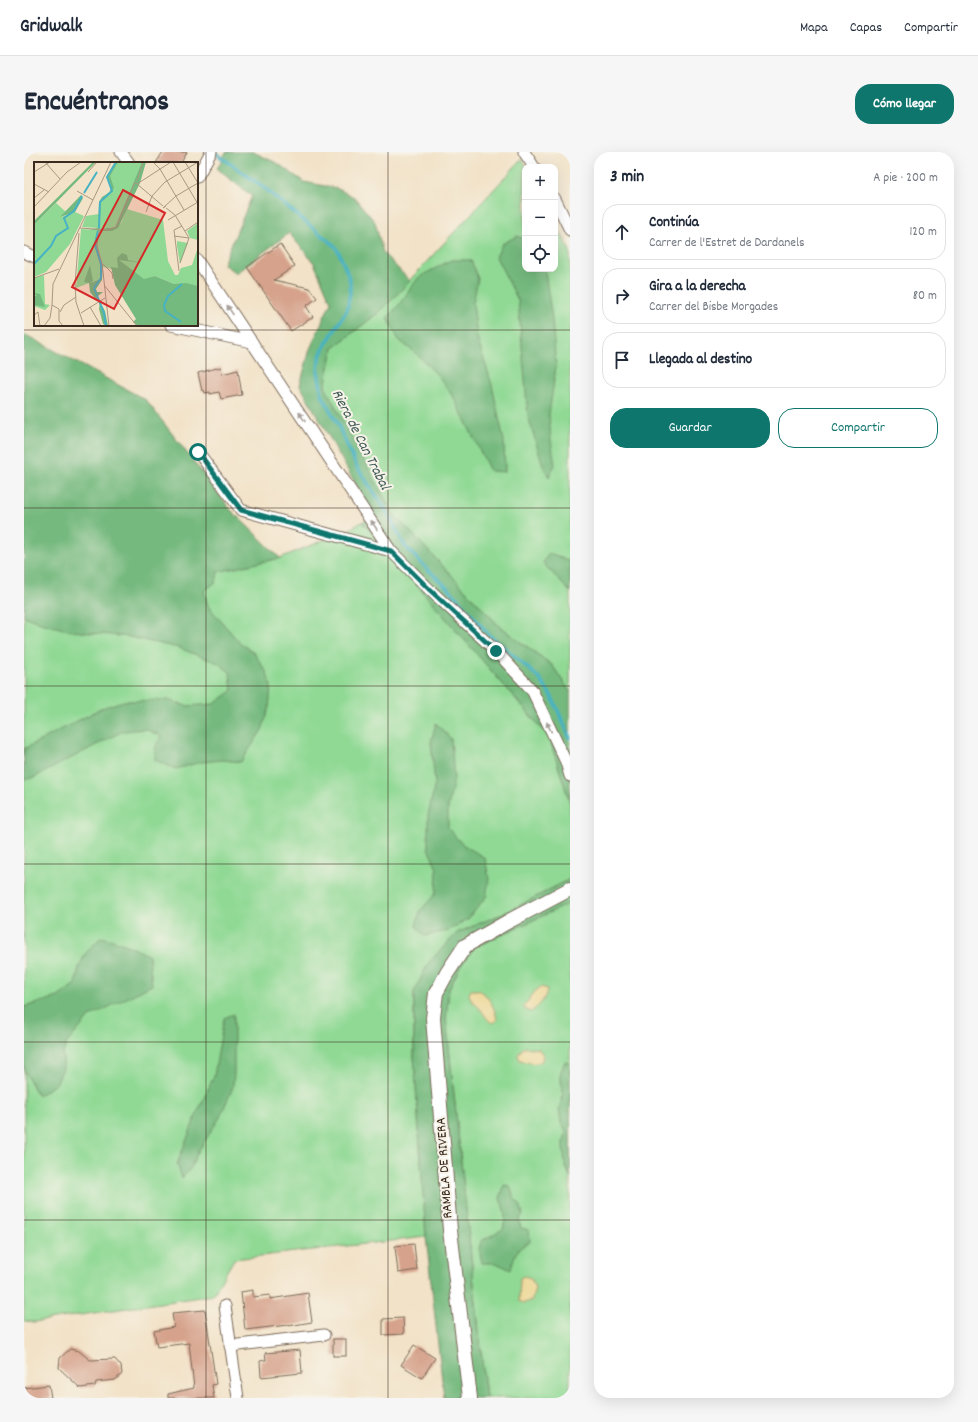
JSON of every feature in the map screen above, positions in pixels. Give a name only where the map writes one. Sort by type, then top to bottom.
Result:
[{"type":"street","points":[[121,152],[128,162]]},
{"type":"street","points":[[198,175],[211,152]]},
{"type":"street","points":[[524,152],[532,164]]},
{"type":"street","points":[[555,200],[570,230]]},
{"type":"street","points":[[24,252],[34,257]]},
{"type":"street","points":[[198,261],[391,551],[430,590],[496,651],[532,690],[566,762],[570,776]]},
{"type":"street","points":[[176,326],[252,342]]},
{"type":"street","points":[[198,452],[241,510],[391,551]]},
{"type":"street","name":"RAMBLA DE RIVERA","points":[[470,1398],[450,1230],[433,1018],[436,992],[465,946],[570,889]]},
{"type":"street","points":[[225,1306],[238,1398]]},
{"type":"street","points":[[230,1346],[324,1335]]},
{"type":"green space","points":[[226,152],[253,152],[277,163],[304,182],[336,188],[354,197],[375,222],[383,253],[410,281],[383,309],[333,348],[325,387],[392,512],[500,627],[552,665],[570,692],[570,803],[549,737],[362,522],[373,515],[300,385],[310,349],[331,302],[314,263],[289,233],[236,273],[223,264],[252,196],[217,169]]},
{"type":"green space","points":[[522,159],[525,164],[522,164],[522,272],[558,272],[558,228],[570,251],[570,692],[552,665],[500,627],[391,512],[325,387],[333,348],[383,309]]},
{"type":"green space","points":[[517,236],[522,238],[522,272],[545,272],[552,318],[556,367],[549,414],[555,465],[549,477],[543,466],[528,416],[518,300],[496,257],[502,244]]},
{"type":"green space","points":[[451,260],[471,260],[478,279],[473,303],[477,337],[492,385],[504,441],[505,472],[490,471],[455,400],[440,378],[419,356],[399,340],[387,318],[398,306],[419,277]]},
{"type":"green space","points":[[24,334],[146,400],[231,510],[280,558],[218,572],[216,582],[204,591],[208,606],[239,642],[254,653],[267,673],[271,686],[269,709],[262,730],[241,762],[222,760],[201,762],[176,769],[155,760],[155,748],[161,736],[145,729],[123,731],[35,777],[24,780],[24,749],[102,708],[123,701],[168,700],[187,706],[214,704],[232,691],[230,672],[218,663],[179,648],[129,637],[72,631],[40,623],[24,616]]},
{"type":"green space","points":[[362,522],[549,737],[570,803],[570,879],[509,911],[457,933],[414,992],[414,1056],[426,1237],[234,1259],[213,1295],[34,1322],[24,1321],[24,612],[280,558],[346,531]]},
{"type":"green space","points":[[549,553],[570,562],[570,592],[543,563]]},
{"type":"green space","points":[[436,723],[451,739],[454,778],[448,807],[448,828],[462,844],[485,858],[489,879],[486,897],[468,919],[447,931],[424,936],[416,926],[420,911],[436,893],[437,869],[428,848],[428,816],[435,783],[431,742]]},
{"type":"green space","points":[[570,879],[570,903],[475,947],[461,965],[449,989],[446,1019],[486,1398],[444,1398],[426,1237],[414,1056],[414,992],[429,962],[457,933],[509,911]]},
{"type":"green space","points":[[570,903],[570,1398],[486,1398],[446,1019],[449,989],[461,965],[475,947]]},
{"type":"green space","points":[[101,937],[114,940],[149,956],[152,985],[89,1017],[67,1043],[63,1053],[63,1068],[57,1083],[38,1096],[24,1070],[24,1007],[58,997],[75,984],[79,967],[85,954]]},
{"type":"green space","points":[[234,1014],[233,1087],[220,1117],[199,1150],[190,1169],[182,1178],[177,1164],[214,1076],[224,1018]]},
{"type":"green space","points":[[565,1061],[570,1065],[570,1177],[566,1167],[563,1148],[566,1132],[561,1123],[559,1108],[563,1094],[560,1074]]},
{"type":"green space","points":[[504,1185],[510,1186],[514,1198],[520,1204],[523,1214],[519,1220],[521,1228],[529,1230],[530,1242],[518,1250],[511,1270],[496,1263],[482,1263],[479,1249],[481,1241],[503,1229],[504,1214],[500,1199]]},
{"type":"sand","points":[[541,987],[547,989],[544,999],[531,1012],[526,1010],[523,1006]]},
{"type":"sand","points":[[471,990],[478,990],[488,998],[493,1007],[497,1020],[492,1023],[487,1019],[471,999],[469,994]]},
{"type":"sand","points":[[525,1047],[539,1049],[543,1055],[542,1061],[528,1063],[520,1060],[518,1055]]},
{"type":"sand","points":[[524,1276],[531,1278],[535,1288],[532,1300],[524,1303],[519,1301],[520,1278]]},
{"type":"building","points":[[163,152],[187,152],[182,162],[157,162]]},
{"type":"building","points":[[280,244],[295,266],[274,280],[309,288],[317,298],[306,306],[313,317],[291,331],[247,267]]},
{"type":"building","points":[[221,367],[222,374],[238,370],[242,395],[221,399],[219,392],[210,394],[210,392],[205,393],[204,390],[202,391],[198,373]]},
{"type":"building","points":[[414,1244],[417,1270],[398,1273],[395,1246]]},
{"type":"building","points":[[253,1290],[253,1297],[270,1295],[270,1299],[308,1293],[312,1322],[245,1330],[241,1292]]},
{"type":"building","points":[[205,1310],[216,1384],[212,1385],[214,1398],[168,1398],[168,1394],[194,1388],[189,1343],[157,1347],[154,1331],[174,1327],[172,1313]]},
{"type":"building","points":[[403,1318],[404,1334],[383,1335],[383,1319]]},
{"type":"building","points":[[333,1339],[346,1339],[346,1356],[333,1356]]},
{"type":"building","points":[[414,1345],[435,1358],[422,1378],[401,1365]]},
{"type":"building","points":[[70,1349],[79,1351],[90,1360],[115,1359],[121,1366],[122,1374],[115,1380],[96,1382],[95,1386],[80,1388],[59,1368],[60,1358]]},
{"type":"building","points":[[300,1350],[302,1373],[261,1377],[260,1361],[266,1360],[265,1353]]},
{"type":"building","points":[[49,1385],[51,1398],[24,1398],[24,1388]]},
{"type":"waterway","name":"Riera de Can Trabal","points":[[214,152],[263,187],[335,246],[350,281],[350,292],[347,310],[323,349],[319,359],[318,371],[322,395],[337,423],[357,467],[387,512],[405,546],[452,592],[488,634],[539,678],[552,697],[570,738]]},
{"type":"route","points":[[198,452],[241,510],[391,551],[430,590],[496,651]]}]
